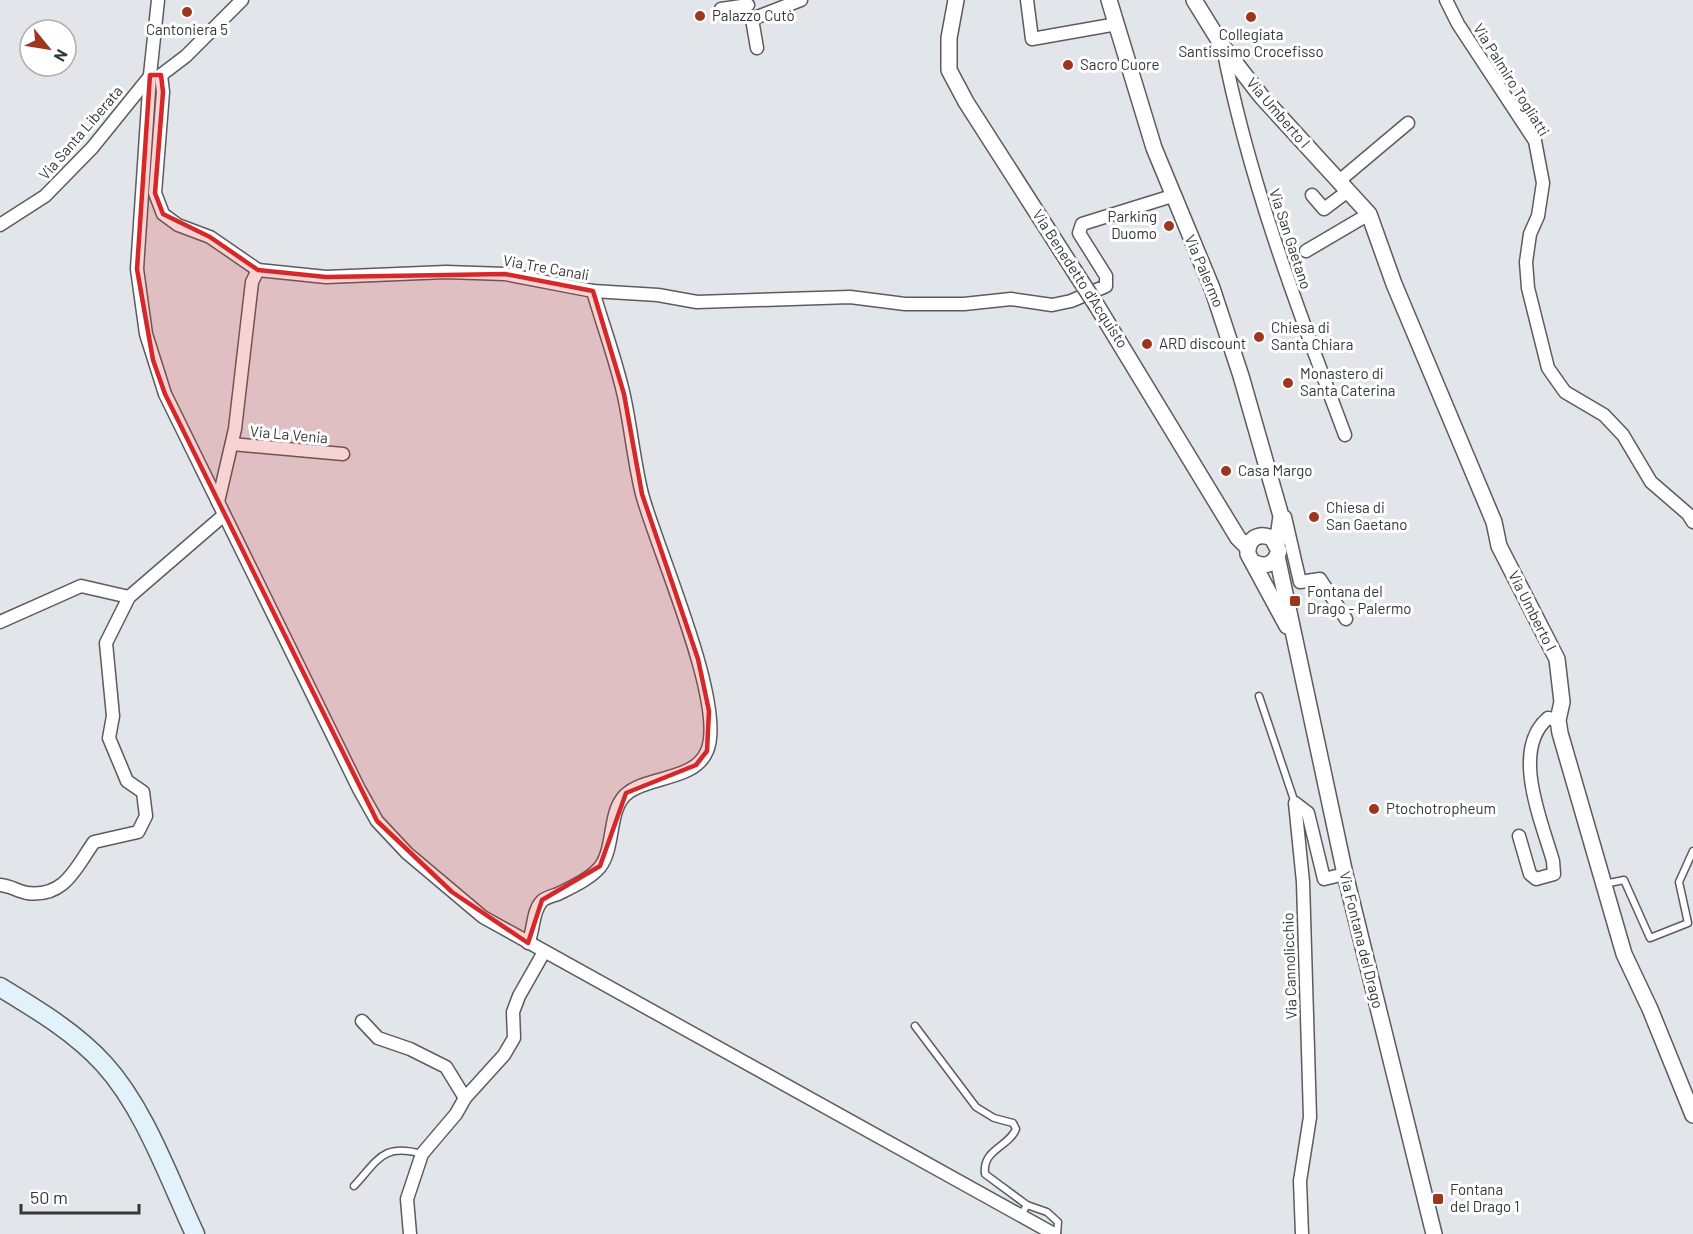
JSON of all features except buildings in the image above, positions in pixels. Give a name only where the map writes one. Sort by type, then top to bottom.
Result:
[{"type":"main road","points":[[0,987],[71,1035],[103,1064],[129,1097],[195,1234]]},
{"type":"street","points":[[158,0],[155,75],[137,269],[146,334],[165,394],[354,779],[377,821],[406,853],[483,917],[1024,1210],[1053,1233]]},
{"type":"street","name":"Via Santa Liberata","points":[[0,225],[45,196],[92,148],[155,75],[186,56],[242,0]]},
{"type":"street","points":[[752,19],[801,0]]},
{"type":"street","name":"Via Benedetto d'Acquisto","points":[[956,0],[949,38],[949,70],[966,102],[1094,300],[1238,538],[1248,548]]},
{"type":"street","points":[[1027,0],[1032,39],[1117,24]]},
{"type":"street","name":"Via Palermo","points":[[1108,0],[1154,148],[1222,315],[1281,516],[1277,551]]},
{"type":"street","name":"Via Umberto I","points":[[1194,0],[1223,48],[1265,100],[1369,214],[1394,284],[1494,522],[1499,546],[1557,659],[1562,702],[1558,720],[1560,733],[1624,954],[1692,1105]]},
{"type":"street","name":"Via Palmiro Togliatti","points":[[1446,0],[1458,24],[1535,141],[1543,183],[1538,216],[1530,234],[1526,262],[1528,288],[1548,368],[1565,392],[1604,415],[1623,435],[1651,482],[1688,514],[1693,522]]},
{"type":"street","points":[[721,9],[747,3],[757,48]]},
{"type":"street","name":"Via San Gaetano","points":[[1223,48],[1244,144],[1280,262],[1345,435]]},
{"type":"street","name":"Via Tre Canali","points":[[155,75],[164,92],[155,193],[163,214],[178,225],[210,237],[258,270],[326,277],[446,272],[506,274],[593,291],[658,295],[697,302],[850,297],[905,304],[963,304],[1011,299],[1052,305],[1094,300]]},
{"type":"street","points":[[1312,195],[1324,209],[1408,123]]},
{"type":"street","points":[[1094,300],[1106,286],[1106,276],[1079,234],[1082,224],[1172,196]]},
{"type":"street","points":[[1306,251],[1369,214]]},
{"type":"street","points":[[218,502],[232,444],[252,282],[258,270]]},
{"type":"street","points":[[528,943],[534,930],[535,912],[543,900],[587,878],[600,866],[609,849],[618,807],[626,793],[696,765],[707,751],[710,732],[709,711],[698,659],[642,494],[624,394],[593,291]]},
{"type":"street","name":"Via La Venia","points":[[232,444],[343,454]]},
{"type":"street","points":[[0,885],[11,886],[25,893],[46,893],[72,878],[94,842],[138,832],[146,816],[143,792],[127,781],[109,738],[113,716],[106,643],[129,597],[224,514]]},
{"type":"street","points":[[1281,516],[1285,517],[1300,582],[1320,579],[1346,619]]},
{"type":"street","points":[[1262,535],[1272,538],[1277,551],[1270,564],[1255,564],[1248,554],[1248,548],[1253,539],[1262,535]]},
{"type":"street","name":"Via Fontana del Drago","points":[[1277,551],[1345,874],[1434,1234]]},
{"type":"street","name":"Via Fontana del Drago","points":[[1255,564],[1297,645]]},
{"type":"street","points":[[0,622],[81,586],[129,597]]},
{"type":"street","points":[[1519,836],[1530,874],[1536,879],[1554,874],[1553,861],[1529,770],[1532,741],[1540,725],[1548,718],[1558,720]]},
{"type":"street","points":[[1295,803],[1308,813],[1324,879],[1345,874]]},
{"type":"street","name":"Via Cannolicchio","points":[[1295,803],[1303,882],[1310,1117],[1300,1181],[1302,1234]]},
{"type":"street","points":[[410,1234],[407,1199],[422,1154],[456,1114],[465,1098],[504,1055],[513,1038],[513,1012],[519,996],[544,952]]},
{"type":"street","points":[[362,1021],[378,1038],[410,1049],[446,1067],[465,1098]]},
{"type":"lane","points":[[1259,696],[1295,803]]},
{"type":"lane","points":[[1604,884],[1624,880],[1650,938],[1688,923],[1679,882],[1693,851]]},
{"type":"lane","points":[[915,1026],[976,1107],[994,1118],[1013,1123],[1016,1129],[1013,1136],[987,1158],[984,1165],[992,1181],[1024,1210]]},
{"type":"lane","points":[[354,1186],[385,1151],[401,1149],[422,1154]]},
{"type":"highlighted area","points":[[150,75],[161,75],[163,92],[155,193],[163,214],[210,237],[258,270],[326,277],[505,274],[593,291],[624,394],[642,494],[698,659],[709,711],[707,751],[696,765],[626,793],[600,866],[542,900],[528,943],[452,892],[377,821],[165,394],[153,360],[137,269]]},
{"type":"place","name":"Cantoniera 5","points":[[187,12]]},
{"type":"place","name":"Palazzo Cutò","points":[[700,16]]},
{"type":"place","name":"Collegiata Santissimo Crocefisso","points":[[1251,17]]},
{"type":"place","name":"Sacro Cuore","points":[[1068,65]]},
{"type":"place","name":"Parking Duomo","points":[[1169,226]]},
{"type":"place","name":"Chiesa di Santa Chiara","points":[[1259,337]]},
{"type":"place","name":"ARD discount","points":[[1147,344]]},
{"type":"place","name":"Monastero di Santa Caterina","points":[[1288,383]]},
{"type":"place","name":"Casa Margo","points":[[1226,471]]},
{"type":"place","name":"Chiesa di San Gaetano","points":[[1314,517]]},
{"type":"place","name":"Fontana del Drago - Palermo","points":[[1295,601]]},
{"type":"place","name":"Ptochotropheum","points":[[1374,809]]},
{"type":"place","name":"Fontana del Drago 1","points":[[1438,1199]]}]
